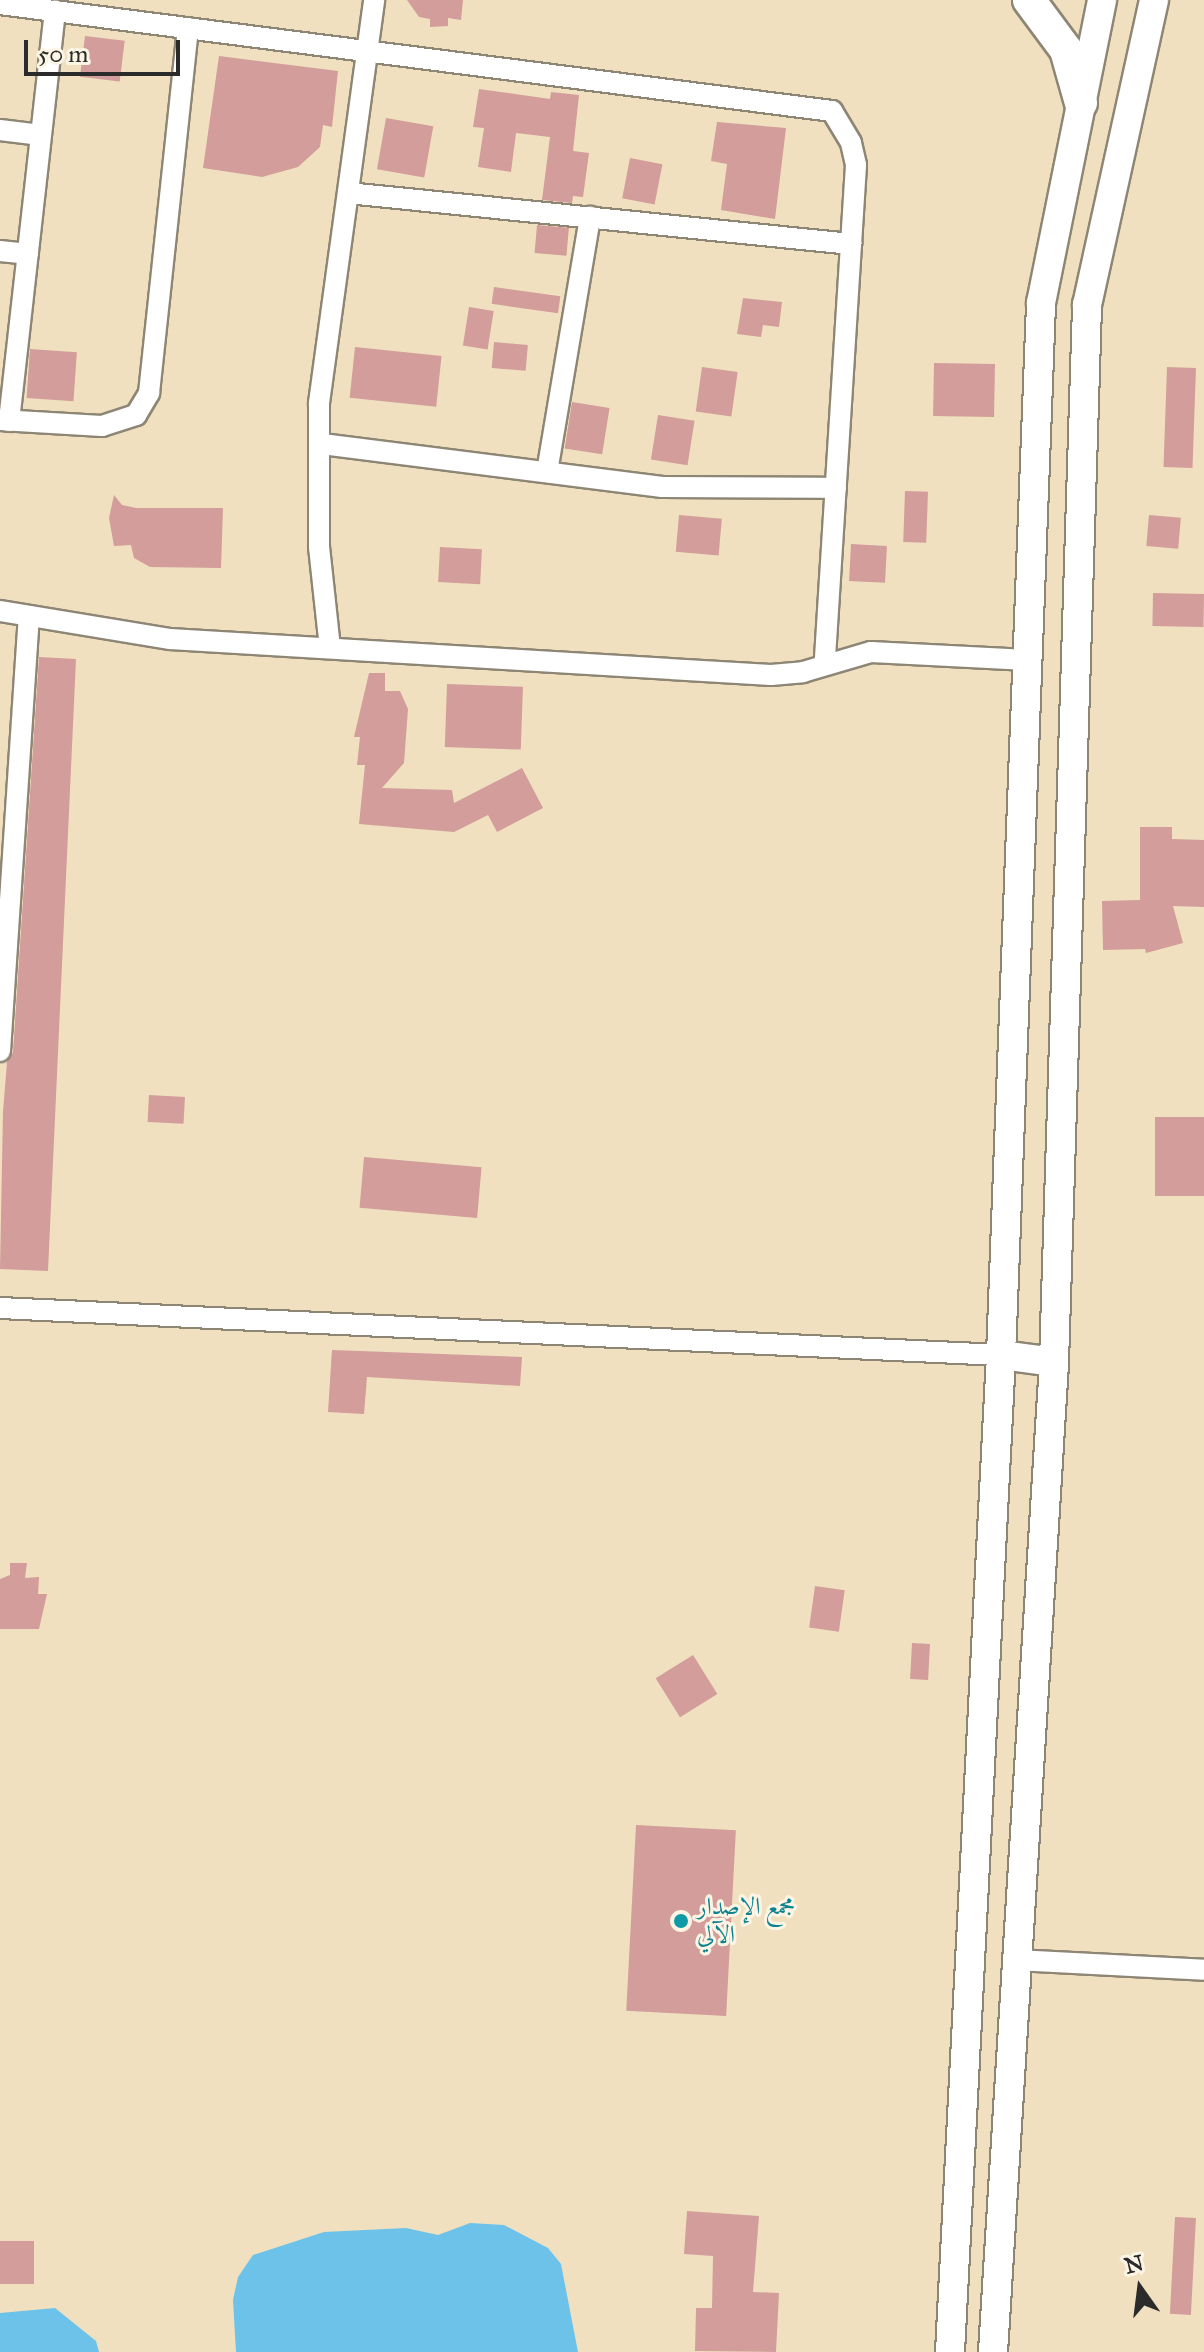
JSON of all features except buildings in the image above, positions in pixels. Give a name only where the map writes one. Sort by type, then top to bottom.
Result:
[{"type":"main road","points":[[1029,0],[1066,50],[1081,103]]},
{"type":"main road","points":[[950,2352],[1001,1355],[1041,303],[1102,0]]},
{"type":"main road","points":[[993,2352],[1054,1362],[1087,305],[1154,0]]},
{"type":"main road","points":[[1035,487],[1079,491]]},
{"type":"main road","points":[[1001,1355],[1054,1362]]},
{"type":"street","points":[[330,648],[319,547],[322,444],[319,403],[374,0]]},
{"type":"street","points":[[0,4],[832,111],[851,143],[856,165],[825,664]]},
{"type":"street","points":[[55,11],[28,254],[4,420],[102,426],[136,415],[149,393],[188,28]]},
{"type":"street","points":[[0,130],[41,135]]},
{"type":"street","points":[[348,193],[851,244]]},
{"type":"street","points":[[547,472],[590,217]]},
{"type":"street","points":[[0,251],[28,254]]},
{"type":"street","points":[[322,444],[662,487],[836,488]]},
{"type":"street","points":[[0,611],[170,639],[771,675],[871,652],[1028,660]]},
{"type":"street","points":[[0,1051],[29,616]]},
{"type":"street","points":[[0,1308],[1001,1355]]},
{"type":"street","points":[[1016,1960],[1204,1970]]},
{"type":"water","points":[[470,2223],[504,2225],[548,2248],[561,2264],[578,2352],[236,2352],[233,2300],[238,2277],[253,2255],[324,2232],[406,2228],[438,2235]]},
{"type":"water","points":[[55,2308],[96,2341],[99,2352],[0,2352],[0,2313]]},
{"type":"place","name":"مجمع الإصدار الآلي","points":[[681,1921]]}]
